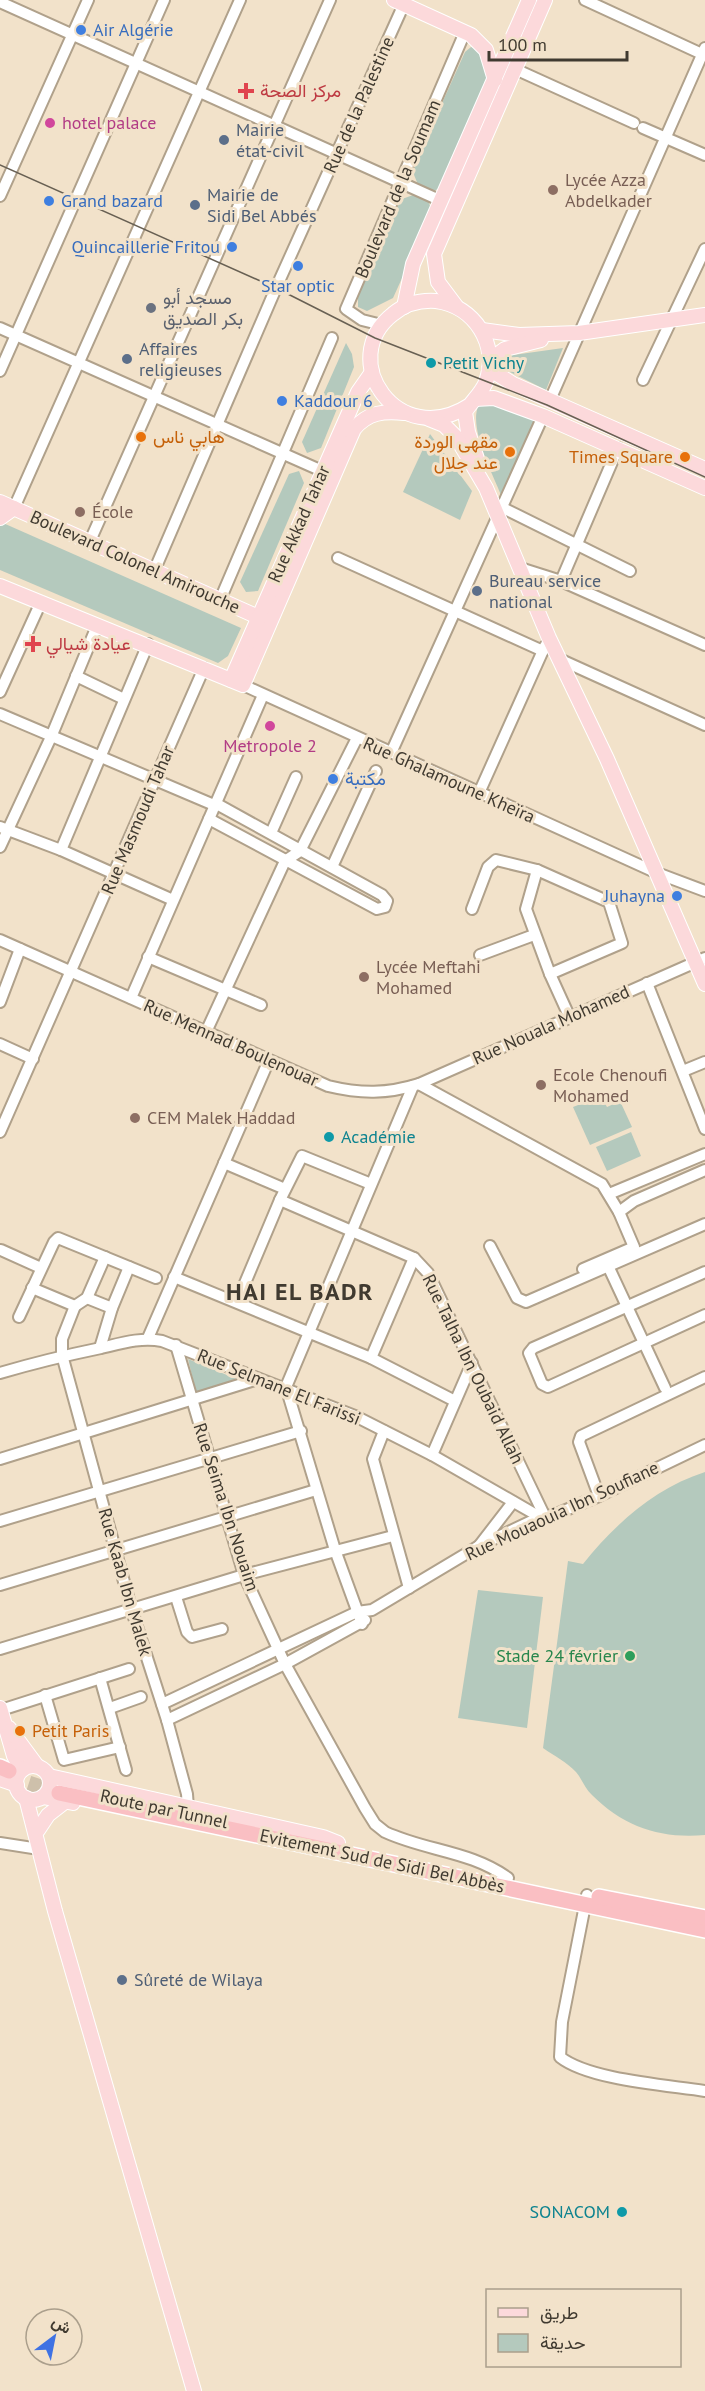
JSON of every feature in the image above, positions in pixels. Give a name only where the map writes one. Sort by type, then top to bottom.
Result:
[{"type":"highway","name":"Route par Tunnel","points":[[62,1794],[339,1848]]},
{"type":"highway","name":"Evitement Sud de Sidi Bel Abbès","points":[[339,1848],[586,1900],[705,1930]]},
{"type":"highway","name":"Evitement Sud de Sidi Bel Abbès","points":[[586,1900],[705,1918]]},
{"type":"main road","points":[[404,307],[413,264],[447,203],[509,66],[508,47],[529,0]]},
{"type":"main road","points":[[545,0],[524,48],[495,80],[447,203],[434,254],[438,282],[456,306],[471,316],[482,330],[490,365],[513,384],[705,469]]},
{"type":"main road","points":[[399,2],[468,34],[508,47],[524,48]]},
{"type":"main road","points":[[468,34],[509,66]]},
{"type":"main road","points":[[486,50],[495,80]]},
{"type":"main road","points":[[456,306],[430,301],[404,307],[382,325],[374,343],[372,372],[384,396],[404,413],[444,425],[456,437],[501,513],[546,645],[559,659],[657,873],[701,960],[705,984]]},
{"type":"main road","points":[[486,488],[466,423],[465,412],[483,387],[490,365],[505,349],[572,334],[705,315]]},
{"type":"main road","points":[[482,330],[519,335],[572,334]]},
{"type":"main road","name":"Rue Akkad Tahar","points":[[237,682],[327,473],[358,392],[372,372]]},
{"type":"main road","points":[[429,419],[457,413],[472,402],[494,398],[543,416],[705,488]]},
{"type":"main road","name":"Rue Akkad Tahar","points":[[327,473],[360,422],[384,411],[404,413]]},
{"type":"main road","name":"Boulevard Colonel Amirouche","points":[[0,502],[264,619]]},
{"type":"main road","points":[[0,518],[14,508]]},
{"type":"main road","points":[[0,586],[237,682]]},
{"type":"main road","points":[[2,1713],[8,1773],[36,1798],[36,1841],[194,2391]]},
{"type":"main road","points":[[2,1713],[37,1766],[49,1776],[323,1837],[339,1848]]},
{"type":"main road","points":[[8,1773],[37,1766]]},
{"type":"main road","points":[[36,1798],[50,1788],[49,1776]]},
{"type":"main road","points":[[36,1798],[62,1794]]},
{"type":"main road","points":[[36,1841],[48,1815],[62,1794]]},
{"type":"street","points":[[0,196],[88,0]]},
{"type":"street","points":[[0,371],[164,0]]},
{"type":"street","points":[[14,508],[240,0]]},
{"type":"street","points":[[90,541],[330,0]]},
{"type":"street","points":[[550,400],[572,334],[704,51],[613,5],[585,0]]},
{"type":"street","points":[[0,2],[447,203]]},
{"type":"street","name":"Rue de la Palestine","points":[[155,569],[217,422],[338,154],[399,2]]},
{"type":"street","name":"Boulevard de la Soumam","points":[[382,325],[358,318],[346,309],[468,34]]},
{"type":"street","points":[[509,66],[705,155]]},
{"type":"street","points":[[643,380],[705,249]]},
{"type":"street","points":[[0,328],[217,422],[282,455],[327,473]]},
{"type":"street","points":[[220,600],[332,338]]},
{"type":"street","points":[[391,753],[543,416]]},
{"type":"street","points":[[561,581],[578,547],[618,448]]},
{"type":"street","points":[[501,513],[630,571]]},
{"type":"street","points":[[338,558],[456,612],[546,645],[479,793]]},
{"type":"street","points":[[520,568],[561,581],[705,645]]},
{"type":"street","points":[[0,692],[41,602]]},
{"type":"street","points":[[0,848],[4,829],[51,737],[97,626]]},
{"type":"street","points":[[61,849],[123,699],[148,645]]},
{"type":"street","points":[[559,659],[705,725]]},
{"type":"street","name":"Rue Masmoudi Tahar","points":[[0,1132],[204,668]]},
{"type":"street","points":[[76,676],[123,699]]},
{"type":"street","name":"Rue Ghalamoune Kheïra","points":[[237,682],[657,873],[705,891]]},
{"type":"street","points":[[131,998],[263,695]]},
{"type":"street","points":[[0,714],[214,804],[382,895],[387,901],[383,909],[376,909],[209,819]]},
{"type":"street","points":[[206,1032],[285,861],[300,850],[357,738]]},
{"type":"street","points":[[332,867],[376,771]]},
{"type":"street","points":[[271,833],[296,777]]},
{"type":"street","points":[[4,829],[61,849],[174,900]]},
{"type":"street","points":[[472,909],[488,867],[500,860],[537,870],[609,902],[623,941],[620,945],[550,974]]},
{"type":"street","points":[[537,870],[526,906],[534,935],[570,1018]]},
{"type":"street","points":[[480,955],[534,935]]},
{"type":"street","name":"Rue Mennad Boulenouar","points":[[0,940],[328,1086],[377,1094],[397,1091]]},
{"type":"street","points":[[0,1002],[20,949]]},
{"type":"street","points":[[148,957],[261,1005]]},
{"type":"street","name":"Rue Nouala Mohamed","points":[[397,1091],[701,960]]},
{"type":"street","points":[[646,983],[705,1129]]},
{"type":"street","points":[[0,1044],[33,1059]]},
{"type":"street","points":[[148,1338],[269,1060]]},
{"type":"street","points":[[683,1071],[705,1062]]},
{"type":"street","points":[[363,1624],[335,1550],[286,1387],[371,1184],[416,1084],[590,1175],[613,1192],[634,1201]]},
{"type":"street","points":[[613,1192],[705,1154]]},
{"type":"street","points":[[237,1302],[300,1158],[306,1156],[371,1184]]},
{"type":"street","points":[[224,1163],[285,1189]]},
{"type":"street","points":[[619,1212],[634,1201],[705,1170]]},
{"type":"street","points":[[583,1269],[634,1247],[613,1192]]},
{"type":"street","name":"Rue Talha Ibn Oubaid Allah","points":[[280,1200],[414,1258],[433,1279],[543,1517]]},
{"type":"street","points":[[490,1246],[517,1298],[524,1302],[609,1268],[705,1224]]},
{"type":"street","points":[[19,1317],[41,1268],[58,1238],[156,1278]]},
{"type":"street","points":[[1,1250],[41,1268]]},
{"type":"street","points":[[62,1355],[62,1339],[75,1306],[87,1298],[105,1257]]},
{"type":"street","points":[[371,1358],[414,1258]]},
{"type":"street","points":[[100,1348],[112,1308],[129,1267]]},
{"type":"street","points":[[609,1268],[646,1343],[665,1388]]},
{"type":"street","points":[[705,1272],[533,1348],[530,1353],[534,1370],[542,1384],[548,1387],[705,1315]]},
{"type":"street","points":[[174,1277],[371,1358],[455,1401]]},
{"type":"street","points":[[32,1288],[75,1306]]},
{"type":"street","points":[[87,1298],[112,1308]]},
{"type":"street","name":"Rue Selmane El Farissi","points":[[0,1373],[62,1355],[148,1338],[176,1345],[258,1379],[286,1387],[384,1431],[543,1517]]},
{"type":"street","name":"Rue Seima Ibn Nouaim","points":[[176,1345],[244,1575],[285,1664],[375,1824],[398,1838],[474,1859],[494,1868],[519,1885]]},
{"type":"street","name":"Rue Kaab Ibn Malek","points":[[62,1355],[132,1611],[167,1720],[187,1794],[188,1808]]},
{"type":"street","points":[[432,1455],[472,1364]]},
{"type":"street","points":[[599,1496],[579,1442],[580,1436],[705,1377]]},
{"type":"street","points":[[0,1459],[258,1379]]},
{"type":"street","points":[[0,1521],[301,1431]]},
{"type":"street","points":[[384,1431],[373,1456],[409,1588]]},
{"type":"street","name":"Rue Mouaouia Ibn Soufiane","points":[[162,1704],[279,1651],[357,1612],[372,1610],[479,1546],[543,1517],[554,1515],[599,1496],[705,1445]]},
{"type":"street","points":[[0,1586],[316,1490]]},
{"type":"street","points":[[479,1546],[513,1502]]},
{"type":"street","points":[[0,1649],[176,1598],[244,1575],[393,1536]]},
{"type":"street","points":[[176,1598],[187,1632],[192,1637],[222,1629]]},
{"type":"street","points":[[167,1720],[363,1624],[372,1610]]},
{"type":"street","points":[[2,1713],[45,1695],[129,1669]]},
{"type":"street","points":[[100,1678],[126,1770]]},
{"type":"street","points":[[45,1695],[64,1760],[120,1747]]},
{"type":"street","points":[[110,1708],[141,1697]]},
{"type":"street","points":[[0,1843],[36,1841]]},
{"type":"street","points":[[586,1900],[562,2022],[560,2057],[571,2066],[595,2072],[705,2091]]},
{"type":"green space","points":[[471,47],[477,49],[485,59],[488,78],[445,185],[434,191],[419,187],[412,170],[465,52]]},
{"type":"green space","points":[[416,194],[428,200],[432,212],[393,298],[367,311],[358,307],[358,293],[395,210],[402,199]]},
{"type":"green space","points":[[346,343],[352,354],[354,367],[321,448],[307,453],[302,442]]},
{"type":"green space","points":[[563,348],[546,390],[502,368],[501,360],[507,356]]},
{"type":"green space","points":[[482,400],[537,416],[501,495],[486,460],[478,433],[477,409]]},
{"type":"green space","points":[[430,434],[472,491],[460,520],[403,492]]},
{"type":"green space","points":[[299,471],[304,483],[258,591],[246,592],[240,582],[289,474]]},
{"type":"green space","points":[[3,523],[241,628],[228,656],[218,663],[0,570],[0,525]]},
{"type":"green space","points":[[601,1096],[607,1107],[620,1101],[632,1127],[590,1145],[573,1107]]},
{"type":"green space","points":[[631,1132],[641,1156],[607,1171],[596,1147]]},
{"type":"green space","points":[[188,1359],[239,1380],[196,1392]]},
{"type":"green space","name":"Stade 24 février","points":[[705,1472],[705,1835],[673,1835],[658,1833],[630,1823],[617,1815],[590,1793],[573,1769],[543,1748],[568,1561],[583,1564],[595,1549],[637,1509],[669,1488]]},
{"type":"green space","points":[[478,1590],[543,1597],[527,1728],[458,1718]]},
{"type":"tunnel","points":[[7,1776],[59,1793]]},
{"type":"tram line","points":[[0,165],[276,288],[375,338],[547,405],[705,477]]},
{"type":"place","name":"Air Algérie","points":[[81,30]]},
{"type":"place","name":"مركز الصحة","points":[[246,91]]},
{"type":"place","name":"hotel palace","points":[[50,123]]},
{"type":"place","name":"Mairie état-civil","points":[[224,140]]},
{"type":"place","name":"Lycée Azza Abdelkader","points":[[553,190]]},
{"type":"place","name":"Grand bazard","points":[[49,201]]},
{"type":"place","name":"Mairie de Sidi Bel Abbés","points":[[195,205]]},
{"type":"place","name":"Quincaillerie Fritou","points":[[232,247]]},
{"type":"place","name":"Star optic","points":[[298,266]]},
{"type":"place","name":"مسجد أبو بكر الصديق","points":[[151,308]]},
{"type":"place","name":"Affaires religieuses","points":[[127,359]]},
{"type":"place","name":"Petit Vichy","points":[[431,363]]},
{"type":"place","name":"Kaddour 6","points":[[282,401]]},
{"type":"place","name":"هابي ناس","points":[[141,437]]},
{"type":"place","name":"مقهى الوردة عند جلال","points":[[510,452]]},
{"type":"place","name":"Times Square","points":[[685,457]]},
{"type":"place","name":"École","points":[[80,512]]},
{"type":"place","name":"Bureau service national","points":[[477,591]]},
{"type":"place","name":"عيادة شيالي","points":[[33,644]]},
{"type":"place","name":"Metropole 2","points":[[270,726]]},
{"type":"place","name":"مكتبة","points":[[333,779]]},
{"type":"place","name":"Juhayna","points":[[677,896]]},
{"type":"place","name":"Lycée Meftahi Mohamed","points":[[364,977]]},
{"type":"place","name":"Ecole Chenoufi Mohamed","points":[[541,1085]]},
{"type":"place","name":"CEM Malek Haddad","points":[[135,1118]]},
{"type":"place","name":"Académie","points":[[329,1137]]},
{"type":"place","name":"Stade 24 février","points":[[630,1656]]},
{"type":"place","name":"Petit Paris","points":[[20,1731]]},
{"type":"place","name":"Sûreté de Wilaya","points":[[122,1980]]},
{"type":"place","name":"SONACOM","points":[[622,2212]]},
{"type":"district","name":"HAI EL BADR","points":[[300,1292]]}]
